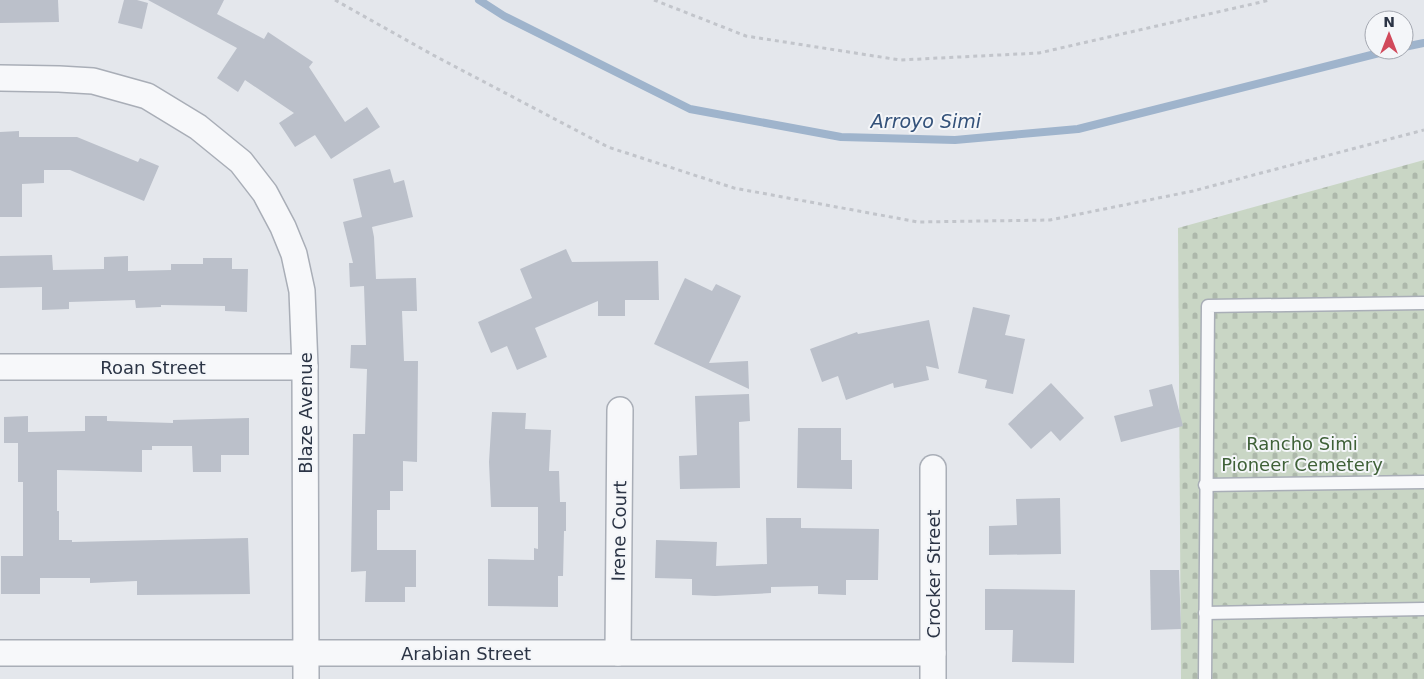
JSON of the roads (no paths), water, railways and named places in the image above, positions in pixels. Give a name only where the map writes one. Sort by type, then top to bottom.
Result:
[{"type":"street","name":"Blaze Avenue","points":[[0,78],[93,81],[147,96],[198,127],[241,162],[265,193],[283,227],[294,254],[302,291],[305,367],[306,679]]},
{"type":"street","name":"Roan Street","points":[[0,367],[305,367]]},
{"type":"street","name":"Irene Court","points":[[618,652],[620,410]]},
{"type":"street","name":"Crocker Street","points":[[933,468],[933,679]]},
{"type":"street","name":"Arabian Street","points":[[0,652],[933,652]]},
{"type":"lane","points":[[1205,679],[1205,485],[1208,306],[1424,303]]},
{"type":"lane","points":[[1205,485],[1424,482]]},
{"type":"lane","points":[[1205,613],[1424,609]]},
{"type":"waterway","name":"Arroyo Simi","points":[[479,0],[504,16],[690,109],[841,137],[955,140],[1078,129],[1364,57]]},
{"type":"waterway","name":"Arroyo Simi","points":[[1414,45],[1424,43]]},
{"type":"park label","name":"Rancho Simi Pioneer Cemetery","points":[[1302,453]]}]
